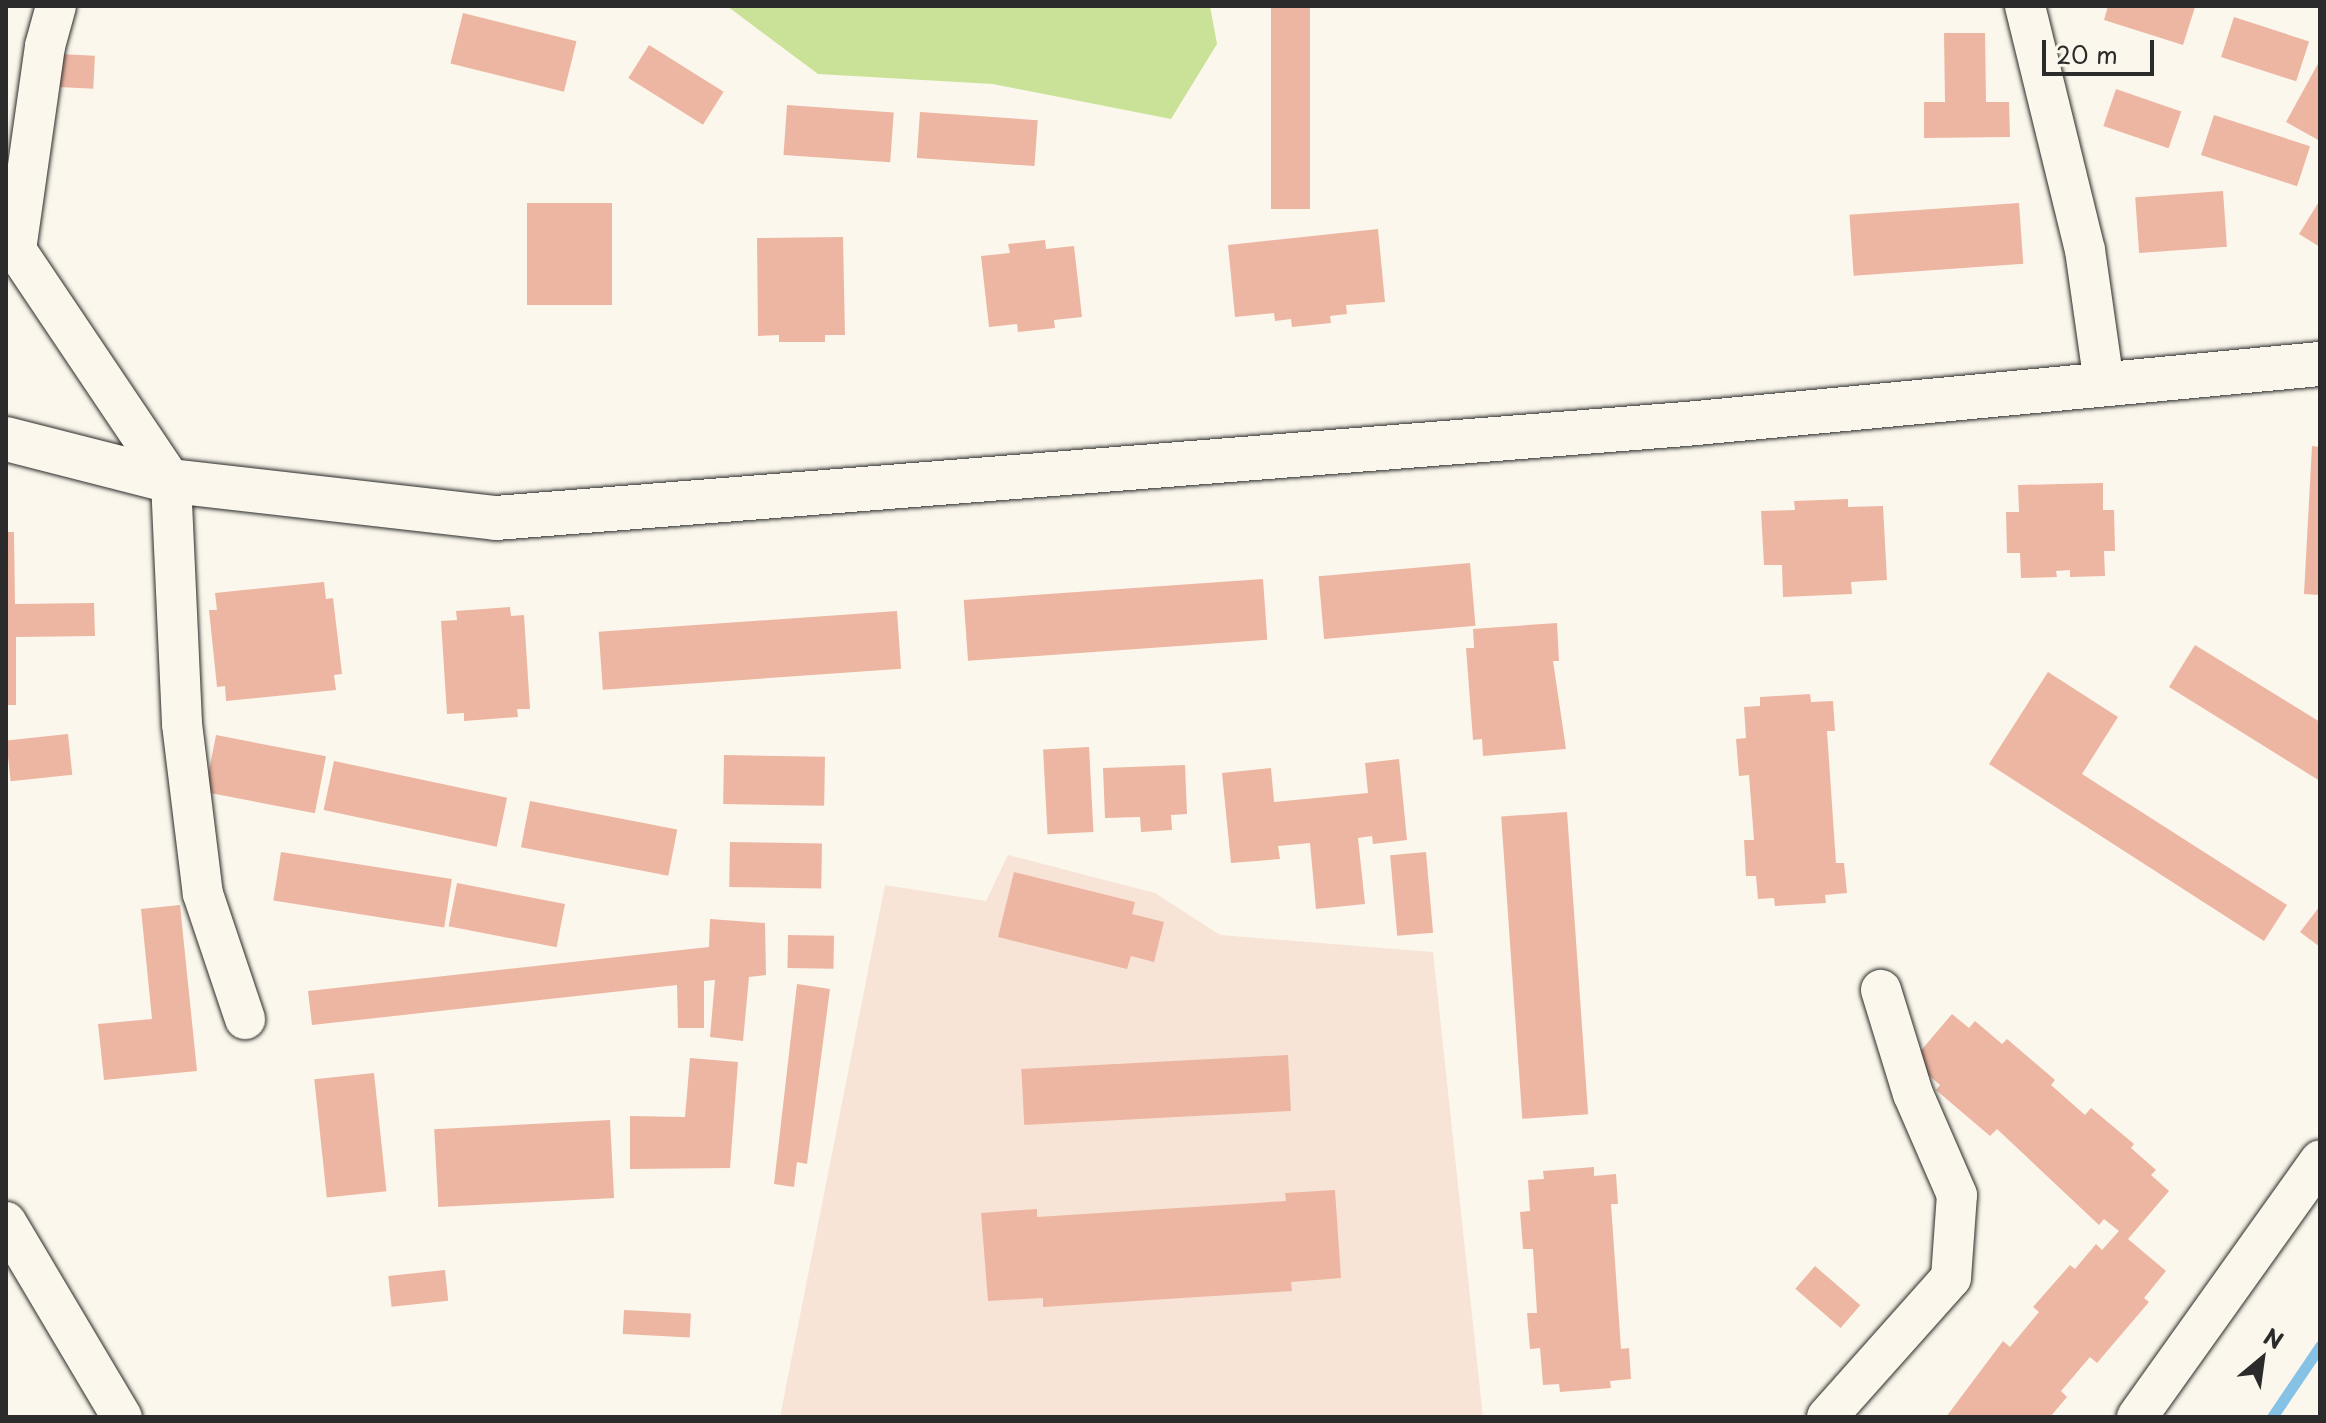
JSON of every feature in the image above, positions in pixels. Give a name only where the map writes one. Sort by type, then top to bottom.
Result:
[{"type":"street","points":[[56,6],[45,46],[11,243],[171,481],[182,724],[203,894],[245,1019]]},
{"type":"street","points":[[2025,6],[2085,250],[2104,384]]},
{"type":"street","points":[[6,439],[171,481],[496,518],[1670,426],[2320,364]]},
{"type":"street","points":[[1827,1417],[1951,1278],[1957,1195],[1913,1094],[1881,990]]},
{"type":"street","points":[[2137,1417],[2320,1160]]},
{"type":"street","points":[[6,1222],[122,1417]]},
{"type":"shaded area","points":[[1008,855],[1155,893],[1220,935],[1433,952],[1483,1417],[780,1417],[885,885],[986,901]]},
{"type":"green space","points":[[727,6],[1210,6],[1217,44],[1171,119],[993,84],[818,74]]},
{"type":"building","points":[[1271,6],[1310,6],[1310,209],[1271,209]]},
{"type":"building","points":[[2108,6],[2195,7],[2183,45],[2104,20]]},
{"type":"building","points":[[463,13],[577,41],[564,92],[450,63]]},
{"type":"building","points":[[2234,17],[2309,41],[2296,81],[2221,57]]},
{"type":"building","points":[[1944,33],[1985,33],[1986,102],[2009,102],[2010,137],[1924,138],[1924,102],[1945,102]]},
{"type":"building","points":[[649,45],[724,92],[703,125],[628,78]]},
{"type":"building","points":[[60,54],[95,56],[93,89],[58,87]]},
{"type":"building","points":[[2320,60],[2320,141],[2286,122]]},
{"type":"building","points":[[2116,89],[2181,111],[2169,148],[2103,126]]},
{"type":"building","points":[[787,105],[894,112],[890,162],[784,155]]},
{"type":"building","points":[[920,112],[1038,120],[1035,166],[917,158]]},
{"type":"building","points":[[2214,115],[2310,146],[2297,186],[2201,155]]},
{"type":"building","points":[[2223,191],[2227,247],[2139,253],[2135,197]]},
{"type":"building","points":[[2320,200],[2320,247],[2299,234]]},
{"type":"building","points":[[527,203],[612,203],[612,305],[527,305]]},
{"type":"building","points":[[2019,203],[2023,264],[1854,276],[1849,215]]},
{"type":"building","points":[[1378,229],[1385,302],[1346,305],[1347,314],[1330,316],[1331,323],[1292,327],[1291,319],[1275,321],[1274,313],[1235,317],[1228,245]]},
{"type":"building","points":[[843,237],[845,335],[825,335],[825,342],[779,342],[779,335],[758,336],[757,238]]},
{"type":"building","points":[[1045,240],[1046,249],[1074,246],[1082,317],[1054,320],[1055,328],[1018,332],[1017,324],[989,327],[981,256],[1010,253],[1008,244]]},
{"type":"building","points":[[2312,446],[2320,447],[2320,595],[2304,594]]},
{"type":"building","points":[[2103,483],[2103,510],[2114,510],[2115,551],[2104,551],[2105,576],[2070,577],[2070,570],[2056,571],[2057,577],[2021,578],[2020,553],[2007,553],[2006,512],[2019,512],[2018,485]]},
{"type":"building","points":[[1848,499],[1848,507],[1883,506],[1887,580],[1851,582],[1852,594],[1783,597],[1782,565],[1764,565],[1761,511],[1795,510],[1794,501]]},
{"type":"building","points":[[6,532],[14,532],[15,604],[94,603],[95,636],[16,637],[16,705],[6,705]]},
{"type":"building","points":[[1470,563],[1475,626],[1324,639],[1319,576]]},
{"type":"building","points":[[1263,579],[1267,640],[968,661],[964,600]]},
{"type":"building","points":[[324,582],[326,599],[333,598],[342,674],[334,675],[336,690],[226,701],[225,686],[217,687],[209,610],[217,610],[215,593]]},
{"type":"building","points":[[510,607],[511,616],[524,615],[530,709],[517,709],[518,717],[464,721],[464,713],[447,714],[441,621],[457,620],[456,611]]},
{"type":"building","points":[[897,611],[901,669],[603,690],[599,632]]},
{"type":"building","points":[[1557,623],[1559,661],[1553,661],[1566,749],[1483,756],[1482,739],[1473,740],[1466,648],[1474,648],[1473,629]]},
{"type":"building","points":[[2195,645],[2320,722],[2320,781],[2169,687]]},
{"type":"building","points":[[2048,672],[2118,717],[2082,774],[2287,905],[2264,941],[1989,764]]},
{"type":"building","points":[[1810,694],[1811,702],[1833,701],[1835,731],[1827,731],[1836,863],[1844,863],[1847,893],[1825,895],[1826,903],[1775,906],[1774,898],[1758,899],[1756,876],[1746,876],[1744,840],[1754,840],[1749,775],[1739,776],[1736,739],[1746,738],[1744,707],[1760,706],[1760,697]]},
{"type":"building","points":[[68,734],[72,775],[11,781],[6,740]]},
{"type":"building","points":[[216,735],[326,756],[315,813],[205,792]]},
{"type":"building","points":[[1089,747],[1093,832],[1048,834],[1043,749]]},
{"type":"building","points":[[724,755],[825,757],[824,806],[723,804]]},
{"type":"building","points":[[1399,759],[1407,840],[1373,844],[1372,836],[1358,838],[1365,904],[1316,909],[1310,843],[1278,846],[1280,859],[1231,863],[1222,773],[1271,768],[1274,802],[1368,793],[1365,763]]},
{"type":"building","points":[[334,761],[507,798],[497,847],[324,810]]},
{"type":"building","points":[[1185,765],[1187,814],[1171,815],[1172,830],[1141,832],[1140,817],[1105,818],[1103,768]]},
{"type":"building","points":[[530,801],[677,830],[668,876],[521,847]]},
{"type":"building","points":[[1567,812],[1588,1114],[1522,1119],[1501,817]]},
{"type":"building","points":[[730,842],[822,844],[821,889],[729,887]]},
{"type":"building","points":[[281,852],[452,879],[444,927],[273,900]]},
{"type":"building","points":[[1426,852],[1433,933],[1397,936],[1390,855]]},
{"type":"building","points":[[1014,872],[1135,902],[1132,914],[1164,922],[1154,962],[1131,956],[1127,969],[998,937]]},
{"type":"building","points":[[457,883],[565,904],[557,947],[449,926]]},
{"type":"building","points":[[180,905],[197,1071],[104,1080],[98,1024],[152,1019],[141,909]]},
{"type":"building","points":[[2320,906],[2320,947],[2300,932]]},
{"type":"building","points":[[710,919],[765,923],[766,975],[749,977],[743,1041],[710,1037],[715,980],[704,981],[704,1028],[678,1028],[677,985],[312,1025],[308,991],[709,947]]},
{"type":"building","points":[[788,935],[834,936],[833,969],[787,968]]},
{"type":"building","points":[[797,984],[830,989],[807,1164],[797,1162],[794,1187],[774,1184]]},
{"type":"building","points":[[1952,1014],[1969,1028],[1975,1021],[2002,1044],[2007,1039],[2055,1080],[2051,1085],[2085,1115],[2091,1108],[2134,1144],[2131,1148],[2156,1170],[2151,1175],[2169,1191],[2128,1239],[2166,1271],[2144,1298],[2149,1302],[2097,1363],[2090,1357],[2061,1391],[2067,1397],[2050,1417],[1946,1417],[2003,1341],[2010,1347],[2039,1312],[2033,1307],[2070,1265],[2075,1269],[2096,1244],[2102,1250],[2119,1231],[2104,1219],[2099,1225],[1997,1129],[1990,1136],[1936,1090],[1940,1085],[1912,1061]]},
{"type":"building","points":[[1288,1055],[1291,1111],[1024,1125],[1021,1069]]},
{"type":"building","points":[[690,1058],[738,1062],[730,1168],[630,1169],[630,1116],[685,1117]]},
{"type":"building","points":[[374,1073],[386,1191],[327,1198],[314,1079]]},
{"type":"building","points":[[610,1120],[614,1198],[438,1207],[434,1129]]},
{"type":"building","points":[[1594,1167],[1594,1176],[1616,1174],[1618,1204],[1611,1204],[1621,1349],[1629,1348],[1631,1379],[1610,1381],[1611,1388],[1560,1392],[1559,1384],[1543,1385],[1540,1348],[1530,1349],[1527,1313],[1537,1313],[1533,1249],[1523,1249],[1520,1212],[1530,1211],[1528,1180],[1544,1179],[1543,1171]]},
{"type":"building","points":[[1335,1190],[1341,1278],[1291,1282],[1292,1291],[1043,1307],[1043,1298],[988,1301],[981,1213],[1037,1209],[1037,1217],[1286,1201],[1285,1193]]},
{"type":"building","points":[[1815,1266],[1860,1305],[1841,1328],[1795,1289]]},
{"type":"building","points":[[445,1270],[448,1301],[392,1307],[388,1276]]},
{"type":"building","points":[[624,1310],[691,1314],[690,1337],[623,1334]]},
{"type":"waterway","points":[[2272,1417],[2320,1346]]}]
